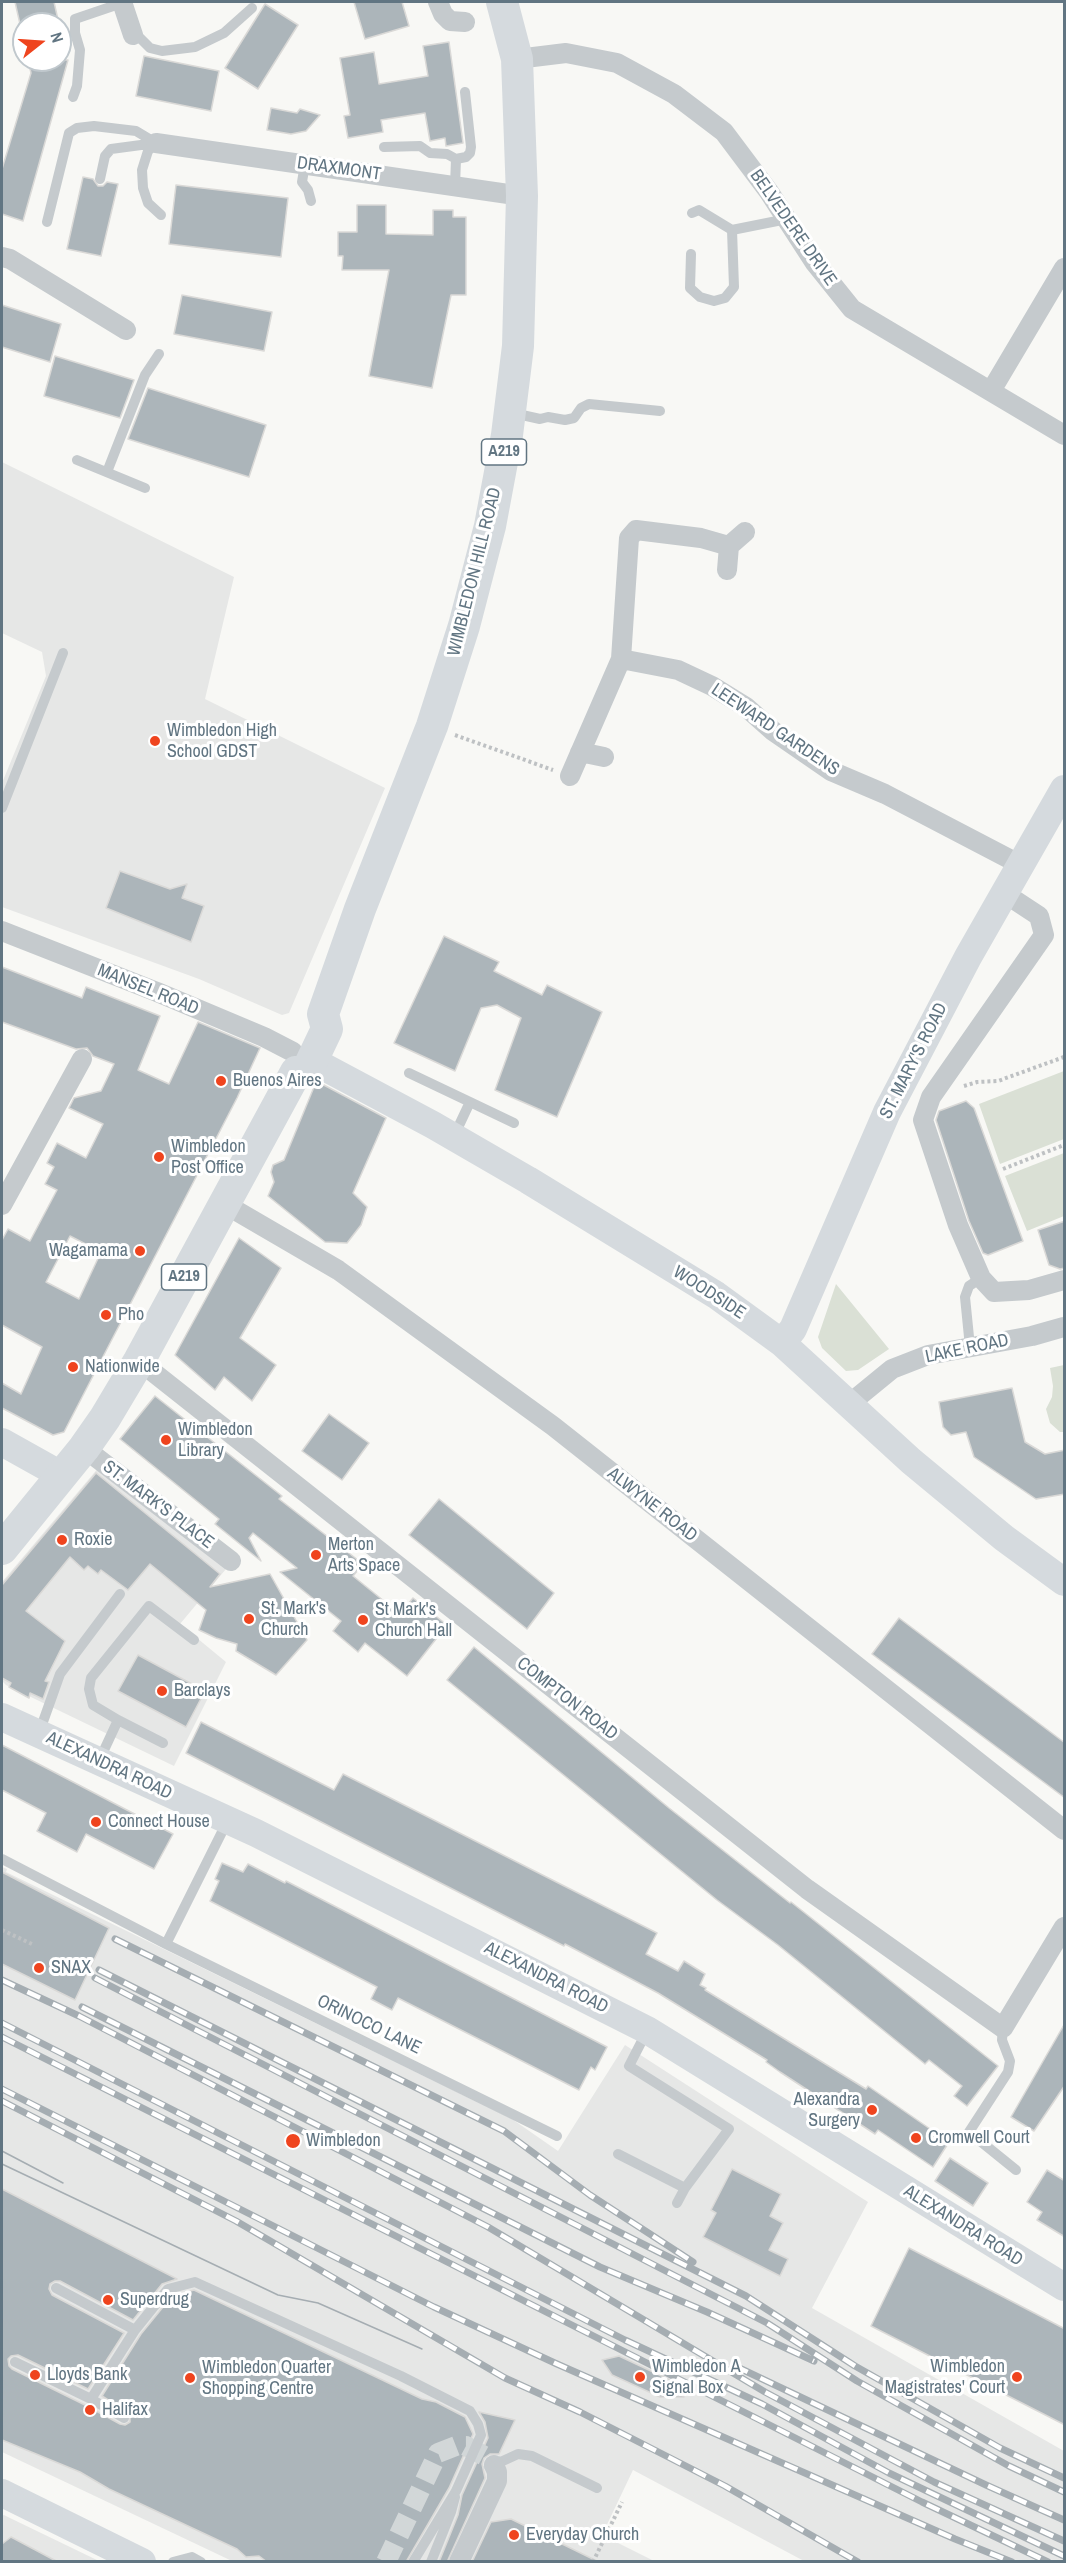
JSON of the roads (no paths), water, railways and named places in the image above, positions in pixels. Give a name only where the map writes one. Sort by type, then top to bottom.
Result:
[{"type":"main road","name":"WIMBLEDON HILL ROAD","points":[[2,1549],[84,1449],[139,1361],[301,1061],[309,1020],[323,1014],[360,909],[432,726],[464,626],[490,526],[510,412],[518,346],[522,196],[518,59],[502,2]]},
{"type":"street","points":[[122,2],[132,33]]},
{"type":"street","points":[[438,2],[443,14],[450,21],[465,22]]},
{"type":"street","name":"BELVEDERE DRIVE","points":[[518,59],[566,54],[617,63],[674,94],[724,132],[787,219],[815,263],[852,309],[1065,435]]},
{"type":"street","name":"DRAXMONT","points":[[156,143],[522,196]]},
{"type":"street","points":[[2,257],[10,259],[126,330]]},
{"type":"street","points":[[991,391],[1065,268]]},
{"type":"street","points":[[570,776],[621,659],[629,538],[636,530],[701,538],[729,546]]},
{"type":"street","points":[[727,570],[729,546],[745,532]]},
{"type":"street","name":"LEEWARD GARDENS","points":[[621,659],[678,670],[712,686],[746,707],[773,730],[831,771],[885,794],[1021,865]]},
{"type":"street","points":[[580,752],[604,757]]},
{"type":"street","name":"ST. MARY'S ROAD","points":[[782,1343],[793,1329],[886,1112],[968,957],[1065,789]]},
{"type":"street","points":[[1005,893],[1039,916],[1044,935],[931,1097],[923,1120],[958,1225],[981,1278],[994,1292],[1029,1290],[1065,1280]]},
{"type":"street","name":"MANSEL ROAD","points":[[2,931],[264,1037],[301,1061]]},
{"type":"street","points":[[2,1206],[81,1059]]},
{"type":"street","name":"WOODSIDE","points":[[301,1061],[453,1137],[716,1295],[782,1343],[848,1405],[1004,1538],[1065,1582]]},
{"type":"street","name":"ALWYNE ROAD","points":[[223,1203],[338,1270],[553,1426],[1065,1830]]},
{"type":"street","name":"LAKE ROAD","points":[[848,1405],[892,1370],[928,1355],[1065,1327]]},
{"type":"street","name":"COMPTON ROAD","points":[[139,1361],[807,1889],[1003,2028]]},
{"type":"street","points":[[2,1442],[61,1475]]},
{"type":"street","name":"ST. MARK'S PLACE","points":[[84,1449],[231,1561]]},
{"type":"street","name":"ALEXANDRA ROAD","points":[[2,1717],[228,1820],[496,1952],[647,2030],[1065,2287]]},
{"type":"street","points":[[1003,2028],[1065,1927]]},
{"type":"street","points":[[459,2562],[497,2481],[494,2465]]},
{"type":"street","points":[[2,2493],[142,2562]]},
{"type":"lane","points":[[74,97],[80,50],[75,33],[75,19],[122,2]]},
{"type":"lane","points":[[132,33],[150,48],[162,51],[195,46],[224,33],[252,8]]},
{"type":"lane","points":[[384,147],[420,146],[430,153],[447,154],[456,159],[465,157],[470,153],[465,93]]},
{"type":"lane","points":[[47,222],[69,134],[77,128],[94,126],[136,132],[156,143]]},
{"type":"lane","points":[[100,179],[105,156],[111,149],[156,143]]},
{"type":"lane","points":[[156,143],[148,151],[142,170],[143,188],[148,203],[161,215]]},
{"type":"lane","points":[[455,186],[456,159]]},
{"type":"lane","points":[[305,164],[302,182],[308,189],[311,201]]},
{"type":"lane","points":[[692,213],[699,210],[732,230],[787,219]]},
{"type":"lane","points":[[691,254],[690,288],[700,297],[714,301],[725,298],[734,287],[732,230]]},
{"type":"lane","points":[[107,472],[145,375],[159,354]]},
{"type":"lane","points":[[510,412],[540,419],[548,417],[565,420],[574,418],[581,408],[589,404],[660,411]]},
{"type":"lane","points":[[77,460],[145,488]]},
{"type":"lane","points":[[2,807],[63,653]]},
{"type":"lane","points":[[409,1073],[514,1123]]},
{"type":"lane","points":[[453,1137],[470,1102]]},
{"type":"lane","points":[[970,1347],[964,1297],[969,1286],[981,1278]]},
{"type":"lane","points":[[39,1734],[60,1674],[120,1594]]},
{"type":"lane","points":[[163,1743],[93,1705],[88,1689],[91,1678],[149,1606],[194,1641]]},
{"type":"lane","points":[[99,1761],[118,1720]]},
{"type":"lane","points":[[166,1944],[228,1820]]},
{"type":"lane","name":"ORINOCO LANE","points":[[2,1860],[166,1944],[557,2136]]},
{"type":"lane","points":[[1003,2028],[1002,2040],[1010,2061],[1008,2072],[969,2132],[1016,2169]]},
{"type":"lane","points":[[647,2030],[629,2066],[729,2129],[685,2188],[677,2203]]},
{"type":"lane","points":[[618,2154],[685,2188]]},
{"type":"lane","points":[[91,2398],[135,2330],[168,2289],[195,2282],[401,2376],[470,2412],[478,2424],[481,2435],[456,2491],[413,2562]]},
{"type":"lane","points":[[56,2288],[135,2330]]},
{"type":"lane","points":[[15,2362],[91,2398],[124,2418]]},
{"type":"lane","points":[[494,2465],[518,2454],[532,2456],[597,2488]]},
{"type":"lane","points":[[431,2562],[451,2512],[456,2491]]},
{"type":"lane","points":[[173,2562],[192,2557],[201,2562]]},
{"type":"tunnel","points":[[386,2562],[438,2453],[456,2446],[466,2446],[490,2459],[494,2465]]},
{"type":"tram line","points":[[2,2151],[63,2183]]},
{"type":"tram line","points":[[2,2164],[278,2295],[318,2303],[422,2349]]},
{"type":"railway","points":[[115,1939],[504,2131],[590,2195],[693,2262]]},
{"type":"railway","points":[[99,1970],[746,2296],[855,2366],[1000,2448],[1064,2478]]},
{"type":"railway","points":[[95,1978],[767,2323],[857,2381],[1009,2466],[1064,2492]]},
{"type":"railway","points":[[2,1980],[79,2016],[488,2227],[765,2392],[934,2482],[1064,2541]]},
{"type":"railway","points":[[82,2007],[600,2267],[707,2312],[814,2361]]},
{"type":"railway","points":[[2,2023],[625,2340],[762,2404],[889,2473],[1064,2556]]},
{"type":"railway","points":[[2,2037],[922,2502],[1048,2562]]},
{"type":"railway","points":[[2,2089],[434,2307],[557,2364],[1012,2562]]},
{"type":"railway","points":[[2,2101],[236,2221],[505,2378],[580,2412],[725,2486],[858,2562]]},
{"type":"railway","points":[[735,2366],[1064,2520]]},
{"type":"place","name":"Wimbledon High School GDST","points":[[155,741]]},
{"type":"place","name":"Buenos Aires","points":[[221,1081]]},
{"type":"place","name":"Wimbledon Post Office","points":[[159,1157]]},
{"type":"place","name":"Wagamama","points":[[140,1251]]},
{"type":"place","name":"Pho","points":[[106,1315]]},
{"type":"place","name":"Nationwide","points":[[73,1367]]},
{"type":"place","name":"Wimbledon Library","points":[[166,1440]]},
{"type":"place","name":"Roxie","points":[[62,1540]]},
{"type":"place","name":"Merton Arts Space","points":[[316,1555]]},
{"type":"place","name":"St. Mark's Church","points":[[249,1619]]},
{"type":"place","name":"St Mark's Church Hall","points":[[363,1620]]},
{"type":"place","name":"Barclays","points":[[162,1691]]},
{"type":"place","name":"Connect House","points":[[96,1822]]},
{"type":"place","name":"SNAX","points":[[39,1968]]},
{"type":"place","name":"Alexandra Surgery","points":[[872,2110]]},
{"type":"place","name":"Cromwell Court","points":[[916,2138]]},
{"type":"place","name":"Wimbledon","points":[[293,2141]]},
{"type":"place","name":"Superdrug","points":[[108,2300]]},
{"type":"place","name":"Lloyds Bank","points":[[35,2375]]},
{"type":"place","name":"Wimbledon A Signal Box","points":[[640,2377]]},
{"type":"place","name":"Wimbledon Magistrates' Court","points":[[1017,2377]]},
{"type":"place","name":"Wimbledon Quarter Shopping Centre","points":[[190,2378]]},
{"type":"place","name":"Halifax","points":[[90,2410]]},
{"type":"place","name":"Everyday Church","points":[[514,2535]]}]
